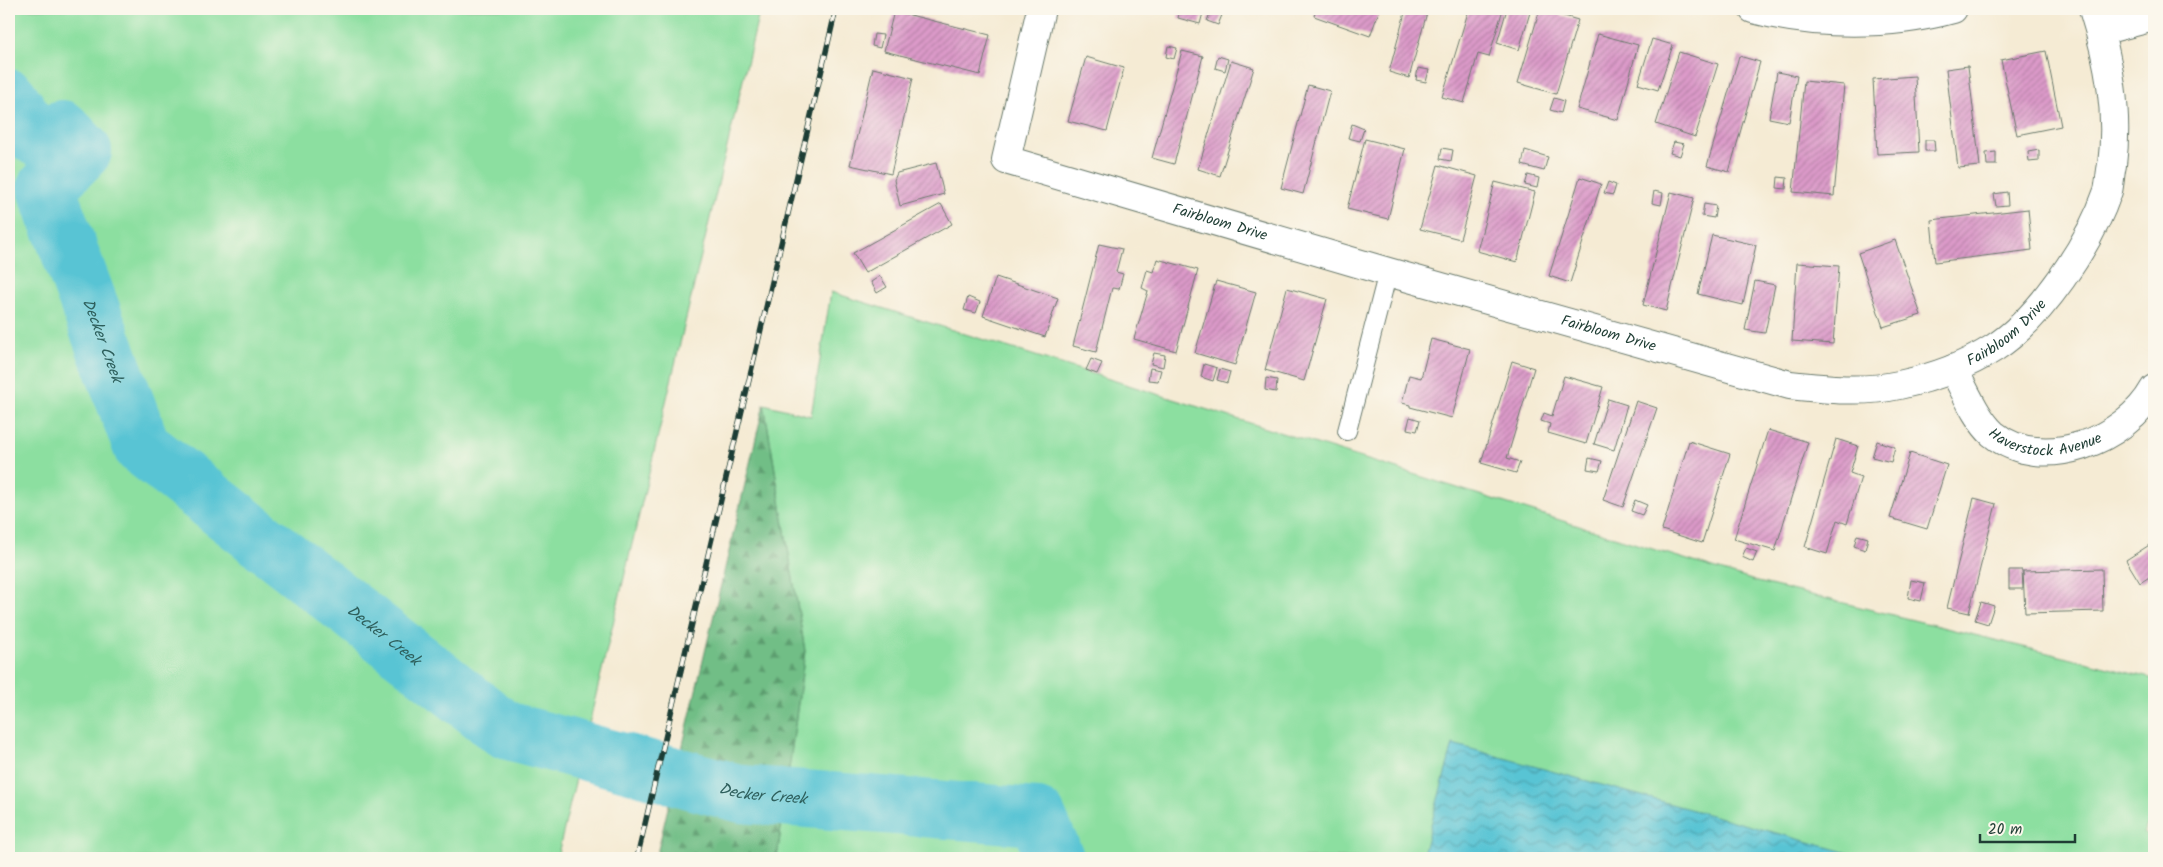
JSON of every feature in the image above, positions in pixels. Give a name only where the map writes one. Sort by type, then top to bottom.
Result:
[{"type":"street","name":"Fairbloom Drive","points":[[1041,9],[1006,160],[1388,272],[1790,385],[1825,389],[1871,388],[1898,385],[1953,368],[1995,348],[2034,314],[2066,273],[2093,225],[2108,190],[2114,147],[2113,89],[2097,20]]},
{"type":"street","points":[[1753,9],[1782,17],[1857,22],[1933,14],[1953,9]]},
{"type":"street","points":[[2097,20],[2154,17]]},
{"type":"street","name":"Haverstock Avenue","points":[[1953,368],[1974,408],[1992,433],[2013,447],[2040,451],[2067,449],[2096,440],[2125,423],[2149,399],[2154,388]]},
{"type":"lane","points":[[1347,431],[1388,272]]},
{"type":"green space","points":[[9,9],[760,9],[557,858],[9,858]]},
{"type":"green space","points":[[831,292],[1758,582],[2154,679],[2154,812],[2143,833],[2154,837],[2154,858],[777,858],[805,651],[764,404],[811,416]]},
{"type":"green space","points":[[764,404],[805,651],[777,858],[656,858]]},
{"type":"water","points":[[1453,744],[1867,858],[1422,858]]},
{"type":"building","points":[[1180,9],[1204,9],[1200,24],[1178,18]]},
{"type":"building","points":[[1316,9],[1380,9],[1370,36],[1314,16]]},
{"type":"building","points":[[1406,9],[1428,9],[1409,78],[1389,72]]},
{"type":"building","points":[[1469,9],[1503,9],[1489,57],[1478,54],[1464,103],[1442,97]]},
{"type":"building","points":[[1507,9],[1531,9],[1519,50],[1497,43]]},
{"type":"building","points":[[1540,9],[1578,20],[1556,94],[1518,83]]},
{"type":"building","points":[[894,11],[990,35],[980,75],[884,51]]},
{"type":"building","points":[[1211,11],[1222,15],[1218,25],[1207,21]]},
{"type":"building","points":[[874,34],[883,35],[880,48],[872,46]]},
{"type":"building","points":[[1598,34],[1638,45],[1618,120],[1577,109]]},
{"type":"building","points":[[1652,39],[1673,45],[1658,90],[1638,84]]},
{"type":"building","points":[[1168,46],[1177,48],[1174,59],[1166,57]]},
{"type":"building","points":[[1182,51],[1203,56],[1174,164],[1152,158]]},
{"type":"building","points":[[2046,51],[2061,126],[2017,135],[2001,60]]},
{"type":"building","points":[[1679,52],[1718,64],[1695,137],[1656,124]]},
{"type":"building","points":[[1218,56],[1228,59],[1225,71],[1215,68]]},
{"type":"building","points":[[1739,56],[1760,62],[1729,172],[1707,166]]},
{"type":"building","points":[[1086,57],[1124,68],[1107,131],[1068,121]]},
{"type":"building","points":[[1231,61],[1254,68],[1220,176],[1198,169]]},
{"type":"building","points":[[1968,66],[1980,166],[1958,168],[1946,69]]},
{"type":"building","points":[[873,68],[913,78],[891,174],[850,165]]},
{"type":"building","points":[[1418,68],[1429,70],[1426,82],[1416,80]]},
{"type":"building","points":[[1777,72],[1797,76],[1789,122],[1769,118]]},
{"type":"building","points":[[1915,76],[1919,152],[1877,154],[1873,79]]},
{"type":"building","points":[[1804,81],[1844,85],[1834,196],[1793,192]]},
{"type":"building","points":[[1308,85],[1330,91],[1303,194],[1281,188]]},
{"type":"building","points":[[1554,98],[1564,101],[1561,113],[1550,110]]},
{"type":"building","points":[[1352,124],[1364,129],[1360,141],[1348,138]]},
{"type":"building","points":[[1365,139],[1405,149],[1388,219],[1347,209]]},
{"type":"building","points":[[1925,140],[1934,140],[1935,151],[1925,151]]},
{"type":"building","points":[[1674,142],[1684,144],[1680,156],[1670,153]]},
{"type":"building","points":[[1442,148],[1453,150],[1451,161],[1440,159]]},
{"type":"building","points":[[1525,150],[1548,157],[1544,171],[1522,165]]},
{"type":"building","points":[[2039,150],[2039,161],[2029,162],[2028,152]]},
{"type":"building","points":[[1996,152],[1996,165],[1987,165],[1986,153]]},
{"type":"building","points":[[936,163],[944,194],[900,206],[894,180],[897,173]]},
{"type":"building","points":[[1438,165],[1477,176],[1460,239],[1420,229]]},
{"type":"building","points":[[1528,175],[1539,178],[1537,188],[1525,185]]},
{"type":"building","points":[[1580,177],[1601,184],[1570,283],[1549,276]]},
{"type":"building","points":[[1778,177],[1787,178],[1786,189],[1777,188]]},
{"type":"building","points":[[1495,182],[1535,192],[1517,262],[1477,251]]},
{"type":"building","points":[[1608,182],[1616,185],[1613,195],[1604,193]]},
{"type":"building","points":[[1654,191],[1663,193],[1661,205],[1652,203]]},
{"type":"building","points":[[1671,192],[1694,198],[1666,311],[1643,305]]},
{"type":"building","points":[[2007,192],[2008,205],[1996,206],[1994,194]]},
{"type":"building","points":[[941,204],[952,224],[865,273],[853,253]]},
{"type":"building","points":[[1704,204],[1716,206],[1714,218],[1702,216]]},
{"type":"building","points":[[2028,209],[2032,250],[1935,262],[1931,220]]},
{"type":"building","points":[[1712,235],[1756,245],[1743,305],[1698,294]]},
{"type":"building","points":[[1895,240],[1921,315],[1883,327],[1858,253]]},
{"type":"building","points":[[1099,244],[1122,249],[1116,272],[1123,274],[1119,289],[1112,288],[1096,352],[1073,346]]},
{"type":"building","points":[[1157,259],[1198,270],[1176,351],[1134,339],[1148,291],[1142,288],[1147,270],[1153,272]]},
{"type":"building","points":[[1797,263],[1839,266],[1833,344],[1792,341]]},
{"type":"building","points":[[880,276],[887,287],[877,293],[871,282]]},
{"type":"building","points":[[996,277],[1058,298],[1045,337],[983,316]]},
{"type":"building","points":[[1216,281],[1256,292],[1235,365],[1195,353]]},
{"type":"building","points":[[1755,281],[1775,285],[1765,333],[1745,330]]},
{"type":"building","points":[[1287,288],[1327,299],[1304,381],[1265,370]]},
{"type":"building","points":[[968,297],[980,302],[976,313],[964,310]]},
{"type":"building","points":[[1431,339],[1470,349],[1452,418],[1410,407],[1410,405],[1402,403],[1409,375],[1421,378]]},
{"type":"building","points":[[1154,353],[1165,355],[1163,367],[1151,364]]},
{"type":"building","points":[[1091,359],[1102,363],[1097,374],[1086,370]]},
{"type":"building","points":[[1512,361],[1534,368],[1507,458],[1520,462],[1516,473],[1481,463]]},
{"type":"building","points":[[1204,364],[1217,368],[1213,381],[1201,377]]},
{"type":"building","points":[[1150,368],[1161,370],[1158,381],[1148,380]]},
{"type":"building","points":[[1220,369],[1230,372],[1227,383],[1217,380]]},
{"type":"building","points":[[1564,376],[1603,387],[1586,444],[1548,433],[1550,424],[1541,421],[1544,413],[1552,416]]},
{"type":"building","points":[[1266,378],[1277,380],[1276,392],[1265,390]]},
{"type":"building","points":[[1608,399],[1627,405],[1614,450],[1594,444]]},
{"type":"building","points":[[1636,401],[1657,408],[1623,507],[1603,500]]},
{"type":"building","points":[[1410,417],[1420,420],[1417,431],[1407,429]]},
{"type":"building","points":[[1768,430],[1808,442],[1775,551],[1734,539]]},
{"type":"building","points":[[1836,439],[1858,446],[1850,473],[1861,477],[1847,524],[1837,520],[1827,554],[1805,547]]},
{"type":"building","points":[[1689,441],[1730,454],[1702,543],[1662,530]]},
{"type":"building","points":[[1877,441],[1895,447],[1891,462],[1872,457]]},
{"type":"building","points":[[1910,453],[1947,465],[1927,529],[1890,518]]},
{"type":"building","points":[[1589,458],[1602,461],[1599,471],[1587,469]]},
{"type":"building","points":[[1974,498],[1996,504],[1969,613],[1947,608]]},
{"type":"building","points":[[1635,500],[1647,505],[1642,515],[1631,511]]},
{"type":"building","points":[[1857,535],[1868,538],[1865,550],[1854,546]]},
{"type":"building","points":[[2154,542],[2154,574],[2140,583],[2126,560]]},
{"type":"building","points":[[1746,548],[1757,552],[1753,562],[1742,557]]},
{"type":"building","points":[[2102,569],[2103,611],[2025,613],[2023,571]]},
{"type":"building","points":[[2009,570],[2022,570],[2023,589],[2009,589]]},
{"type":"building","points":[[1911,580],[1925,583],[1921,601],[1908,598]]},
{"type":"building","points":[[1981,602],[1994,606],[1988,624],[1975,620]]},
{"type":"waterway","name":"Decker Creek","points":[[9,98],[36,137],[62,129],[83,151],[46,188],[142,447],[505,730],[742,794],[1037,817],[1055,858]]},
{"type":"railway","points":[[637,858],[836,9]]}]
